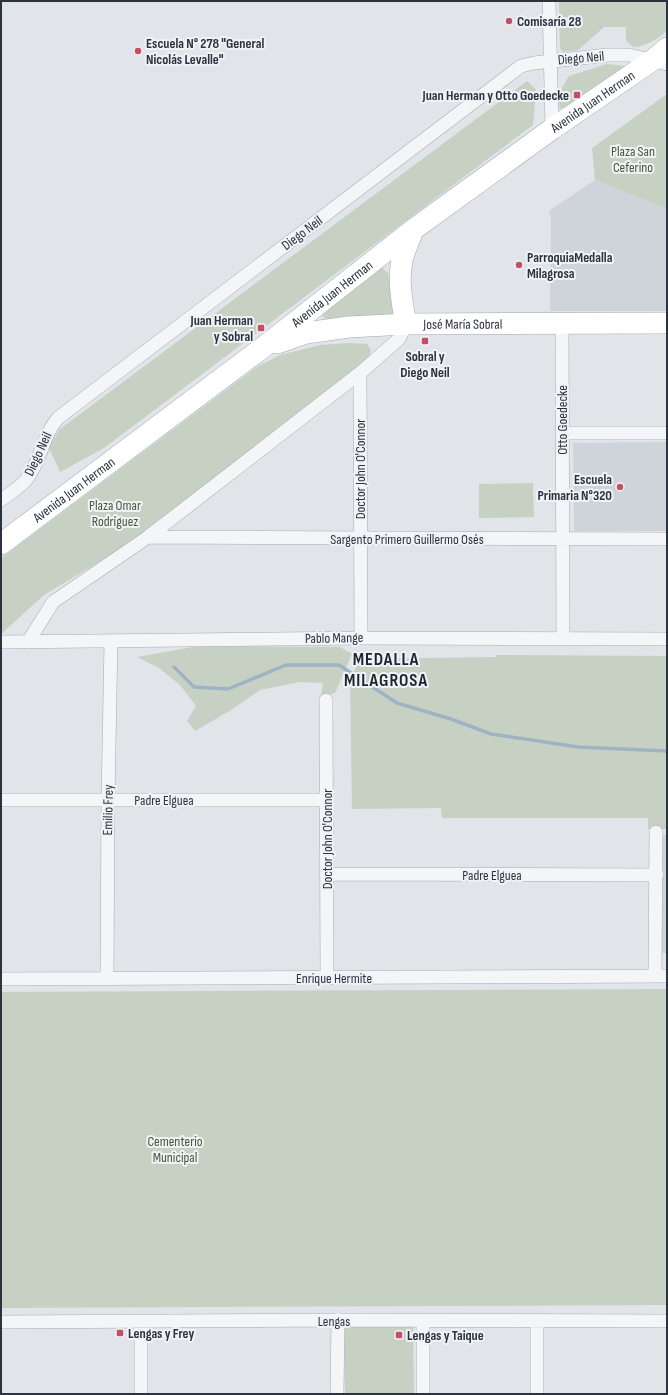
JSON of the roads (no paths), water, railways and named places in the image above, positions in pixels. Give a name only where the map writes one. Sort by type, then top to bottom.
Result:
[{"type":"main road","name":"Avenida Juan Herman","points":[[1,544],[261,349],[414,230],[552,128],[662,57]]},
{"type":"main road","points":[[406,324],[400,281],[403,257],[414,230]]},
{"type":"main road","name":"José María Sobral","points":[[261,349],[306,333],[349,326],[406,324],[667,323]]},
{"type":"street","points":[[549,1],[552,61],[552,128]]},
{"type":"street","name":"Diego Neil","points":[[1,500],[25,481],[32,472],[50,427],[58,418],[522,66],[534,63],[608,55],[662,57]]},
{"type":"street","name":"Otto Goedecke","points":[[562,323],[563,638]]},
{"type":"street","points":[[28,642],[53,602],[148,537],[360,373],[398,339],[406,324]]},
{"type":"street","name":"Doctor John O'Connor","points":[[360,373],[360,638]]},
{"type":"street","points":[[562,433],[667,433]]},
{"type":"street","name":"Sargento Primero Guillermo Osés","points":[[148,537],[667,540]]},
{"type":"street","name":"Pablo Mange","points":[[1,642],[360,638],[667,639]]},
{"type":"street","name":"Emilio Frey","points":[[107,979],[111,641]]},
{"type":"street","name":"Doctor John O'Connor","points":[[326,700],[327,978]]},
{"type":"street","name":"Padre Elguea","points":[[1,800],[327,800]]},
{"type":"street","points":[[656,832],[661,976]]},
{"type":"street","name":"Padre Elguea","points":[[327,874],[657,875]]},
{"type":"street","name":"Enrique Hermite","points":[[1,979],[661,976]]},
{"type":"street","points":[[337,1394],[338,1320]]},
{"type":"street","name":"Lengas","points":[[1,1322],[338,1320],[667,1321]]},
{"type":"street","points":[[423,1321],[423,1394]]},
{"type":"street","points":[[537,1321],[537,1394]]},
{"type":"street","points":[[141,1322],[141,1394]]},
{"type":"waterway","points":[[174,667],[194,687],[228,689],[286,665],[339,665],[397,703],[451,719],[491,734],[578,747],[667,751]]},
{"type":"place","name":"Comisaría 28","points":[[509,21]]},
{"type":"place","name":"Escuela N° 278 \"General Nicolás Levalle\"","points":[[138,51]]},
{"type":"place","name":"Juan Herman y Otto Goedecke","points":[[577,95]]},
{"type":"place","name":"ParroquiaMedalla Milagrosa","points":[[519,265]]},
{"type":"place","name":"Juan Herman y Sobral","points":[[261,328]]},
{"type":"place","name":"Sobral y Diego Neil","points":[[425,341]]},
{"type":"place","name":"Escuela Primaria N°320","points":[[620,487]]},
{"type":"place","name":"Lengas y Frey","points":[[120,1333]]},
{"type":"place","name":"Lengas y Taique","points":[[399,1335]]},
{"type":"district","name":"MEDALLA MILAGROSA","points":[[386,669]]},
{"type":"park label","name":"Plaza San Ceferino","points":[[633,160]]},
{"type":"park label","name":"Plaza Omar Rodríguez","points":[[115,514]]},
{"type":"park label","name":"Cementerio Municipal","points":[[175,1150]]}]
